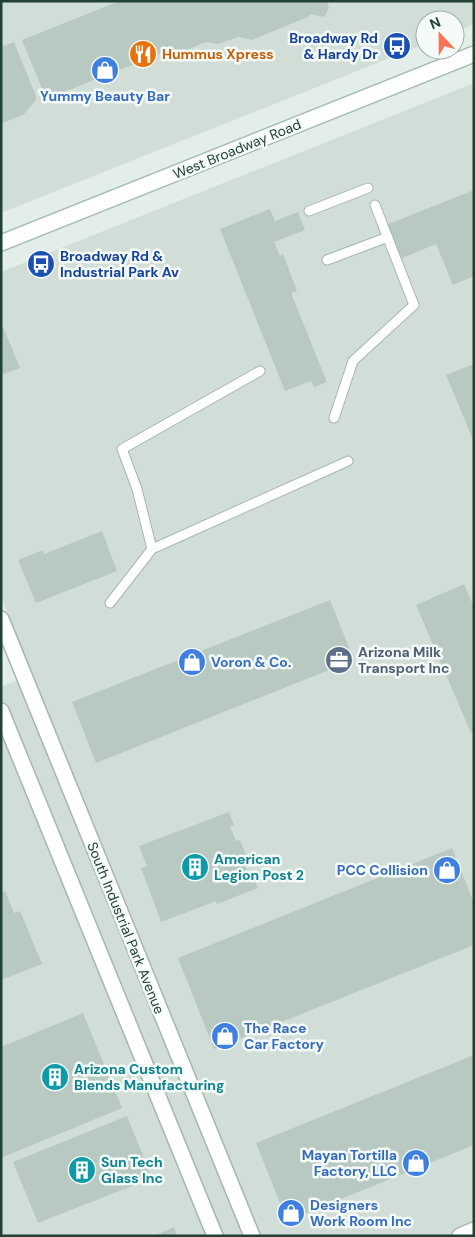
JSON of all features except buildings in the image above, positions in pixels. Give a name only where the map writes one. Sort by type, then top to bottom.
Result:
[{"type":"street","name":"West Broadway Road","points":[[1,243],[474,54]]},
{"type":"street","name":"South Industrial Park Avenue","points":[[1,619],[252,1236]]},
{"type":"street","points":[[1,711],[215,1236]]},
{"type":"street","points":[[460,1236],[474,1230]]},
{"type":"lane","points":[[309,212],[368,188]]},
{"type":"lane","points":[[334,418],[352,361],[414,305],[375,205]]},
{"type":"lane","points":[[327,260],[388,237]]},
{"type":"lane","points":[[152,549],[137,489],[122,449],[260,371]]},
{"type":"lane","points":[[110,603],[152,549],[348,461]]},
{"type":"shaded area","points":[[1,1],[474,1],[474,24],[465,28],[465,10],[415,10],[415,48],[1,213]]},
{"type":"shaded area","points":[[474,83],[474,1236],[1,1236],[1,687],[32,674],[1,597],[1,272]]},
{"type":"place","name":"Broadway Rd & Hardy Dr","points":[[397,46]]},
{"type":"place","name":"Hummus Xpress","points":[[143,54]]},
{"type":"place","name":"Yummy Beauty Bar","points":[[105,70]]},
{"type":"place","name":"Broadway Rd & Industrial Park Av","points":[[41,264]]},
{"type":"place","name":"Arizona Milk Transport Inc","points":[[339,660]]},
{"type":"place","name":"Voron & Co.","points":[[192,662]]},
{"type":"place","name":"American Legion Post 2","points":[[195,867]]},
{"type":"place","name":"PCC Collision","points":[[447,870]]},
{"type":"place","name":"The Race Car Factory","points":[[225,1036]]},
{"type":"place","name":"Arizona Custom Blends Manufacturing","points":[[55,1077]]},
{"type":"place","name":"Mayan Tortilla Factory, LLC","points":[[416,1163]]},
{"type":"place","name":"Sun Tech Glass Inc","points":[[82,1170]]},
{"type":"place","name":"Designers Work Room Inc","points":[[291,1213]]}]
